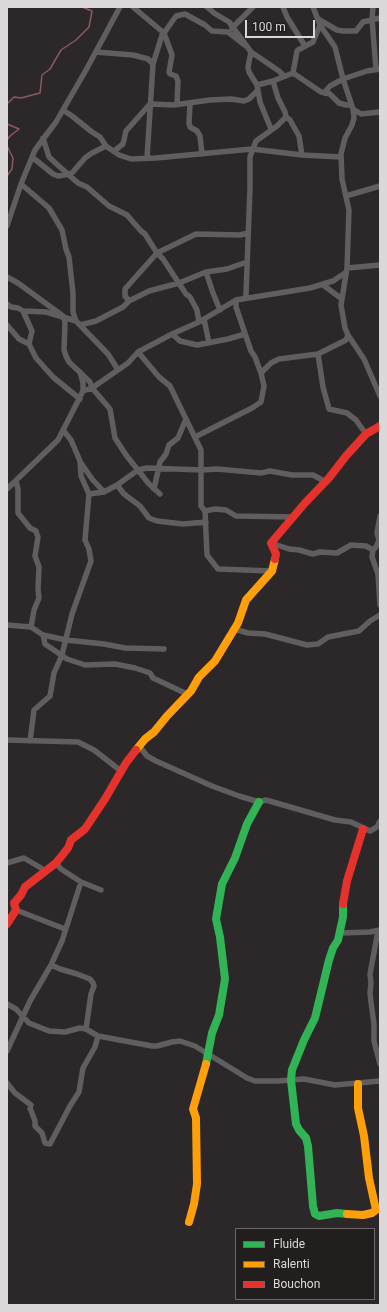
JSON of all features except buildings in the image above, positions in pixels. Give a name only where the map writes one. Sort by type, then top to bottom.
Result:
[{"type":"street","points":[[7,226],[32,157],[43,138],[63,110],[120,7]]},
{"type":"street","points":[[133,7],[164,32],[172,55],[169,72],[170,74],[176,76],[178,81],[177,104]]},
{"type":"street","points":[[207,7],[234,26],[251,52],[279,70],[284,76]]},
{"type":"street","points":[[228,32],[253,7]]},
{"type":"street","points":[[283,7],[287,17],[305,46]]},
{"type":"street","points":[[312,7],[320,25],[335,47],[354,118],[345,138],[341,157],[342,178],[349,210],[346,271],[341,305],[345,328],[364,359],[380,396]]},
{"type":"street","points":[[324,93],[330,86],[343,79],[378,69],[372,19],[373,7]]},
{"type":"street","points":[[147,158],[153,64],[164,32],[176,16],[185,14],[205,25],[212,31],[228,32],[246,46]]},
{"type":"street","points":[[317,19],[337,30],[343,31],[356,30],[363,22],[380,18]]},
{"type":"street","points":[[293,73],[297,51],[313,42],[320,25]]},
{"type":"street","points":[[96,52],[148,59],[153,64]]},
{"type":"street","points":[[251,52],[248,67],[249,72],[258,88],[260,102],[272,130]]},
{"type":"street","points":[[114,152],[124,144],[126,131],[150,104],[177,104],[231,99],[244,101],[249,99],[258,88],[293,73]]},
{"type":"street","points":[[293,73],[324,93],[330,94],[339,103],[352,107],[361,114],[380,112]]},
{"type":"street","points":[[273,81],[286,117],[290,120],[299,136],[302,155]]},
{"type":"street","points":[[190,103],[189,123],[190,127],[197,131],[200,136],[202,154]]},
{"type":"street","points":[[63,110],[100,137],[106,146],[114,152],[131,159],[252,149],[302,155],[341,157]]},
{"type":"street","points":[[352,125],[366,114]]},
{"type":"street","points":[[245,298],[250,156],[256,141],[278,126],[286,117]]},
{"type":"street","points":[[43,138],[49,156],[68,174],[78,183],[87,187],[109,206],[127,215],[145,234],[156,253],[163,259],[186,294],[190,297],[202,320],[209,342]]},
{"type":"street","points":[[32,157],[53,174],[58,176],[72,173],[85,158],[106,146]]},
{"type":"street","points":[[21,184],[48,208],[62,230],[69,257],[73,293],[73,312],[78,323],[108,354],[118,370]]},
{"type":"street","points":[[346,196],[380,186]]},
{"type":"street","points":[[129,301],[125,296],[125,289],[156,253],[196,234],[240,235],[248,233]]},
{"type":"street","points":[[7,277],[18,283],[63,316],[78,323],[96,321],[149,291],[179,283],[206,272],[227,269],[247,262]]},
{"type":"street","points":[[83,392],[92,388],[128,363],[138,352],[202,320],[236,300],[323,285],[346,271],[380,265]]},
{"type":"street","points":[[206,272],[220,310]]},
{"type":"street","points":[[323,285],[342,299]]},
{"type":"street","points":[[195,437],[261,402],[264,386],[261,373],[245,334],[236,307],[236,300]]},
{"type":"street","points":[[7,304],[23,311],[46,312],[63,316]]},
{"type":"street","points":[[23,311],[32,331],[29,344]]},
{"type":"street","points":[[63,316],[66,329],[64,350],[69,362],[90,382],[92,388],[110,409],[115,438],[138,470],[160,494]]},
{"type":"street","points":[[7,325],[19,339],[29,344],[36,358],[53,377],[80,399]]},
{"type":"street","points":[[172,334],[180,341],[197,345],[245,334]]},
{"type":"street","points":[[261,373],[271,363],[279,359],[318,354],[346,340],[348,335]]},
{"type":"street","points":[[138,352],[159,377],[170,386],[201,450],[201,506],[205,511],[207,555],[218,569],[272,571]]},
{"type":"street","points":[[318,354],[323,387],[329,409],[347,414],[356,420],[366,434]]},
{"type":"street","points":[[7,489],[58,440],[83,392],[83,383],[79,372]]},
{"type":"street","points":[[154,489],[159,468],[169,445],[178,438],[186,419]]},
{"type":"street","points":[[271,543],[305,503],[326,482],[346,456],[366,434],[380,426]]},
{"type":"street","points":[[64,430],[71,440],[80,461],[92,479],[104,492]]},
{"type":"street","points":[[30,741],[34,710],[50,696],[54,673],[62,655],[76,601],[91,561],[85,540],[89,494],[82,476],[80,461]]},
{"type":"street","points":[[89,494],[104,492],[138,470],[147,468],[202,470],[217,469],[261,473],[270,471],[292,475],[313,474],[326,482]]},
{"type":"street","points":[[16,481],[18,489],[18,513],[30,528],[36,532],[38,537],[35,556],[39,567],[39,598],[34,610],[31,627]]},
{"type":"street","points":[[117,485],[124,494],[140,506],[149,518],[157,521],[184,524],[206,522]]},
{"type":"street","points":[[205,511],[215,509],[226,510],[236,516],[294,517]]},
{"type":"street","points":[[380,516],[377,533],[379,540],[373,550],[372,557],[378,574],[380,605]]},
{"type":"street","points":[[271,543],[289,549],[313,554],[320,552],[337,553],[351,545],[366,546],[373,550]]},
{"type":"street","points":[[7,924],[16,910],[14,903],[25,888],[56,863],[68,848],[71,840],[85,829],[126,763],[186,695],[191,692],[199,677],[215,661],[234,629],[246,600],[272,571],[276,554],[271,543]]},
{"type":"street","points":[[234,629],[248,633],[266,634],[307,645],[318,644],[328,637],[359,630],[380,615]]},
{"type":"street","points":[[7,625],[31,627],[43,635],[66,640],[125,648],[164,649]]},
{"type":"street","points":[[43,635],[45,644],[67,659],[85,665],[115,664],[135,668],[150,674],[152,678],[185,693],[186,695]]},
{"type":"street","points":[[7,740],[78,742],[94,750],[121,771]]},
{"type":"street","points":[[140,747],[147,756],[156,761],[212,786],[259,802],[266,800],[335,820],[351,822],[370,831],[377,827],[380,821]]},
{"type":"street","points":[[189,1222],[197,1184],[196,1118],[193,1109],[206,1070],[212,1033],[220,1015],[225,979],[220,937],[216,919],[222,884],[233,863],[247,824],[259,802]]},
{"type":"street","points":[[358,1084],[358,1108],[364,1136],[369,1178],[376,1210],[372,1213],[363,1215],[337,1213],[319,1216],[315,1214],[313,1206],[308,1146],[306,1138],[296,1124],[290,1080],[292,1070],[304,1040],[315,1018],[329,960],[340,933],[344,907],[343,901],[347,881],[363,829]]},
{"type":"street","points":[[7,863],[24,858],[46,871]]},
{"type":"street","points":[[56,863],[61,869],[81,882],[100,890]]},
{"type":"street","points":[[7,1051],[23,1016],[51,965],[62,941],[81,882]]},
{"type":"street","points":[[16,910],[65,929]]},
{"type":"street","points":[[340,933],[379,930],[370,974],[370,993],[374,1024],[374,1041],[380,1064]]},
{"type":"street","points":[[51,965],[90,979],[93,983],[94,986],[86,1029]]},
{"type":"street","points":[[7,1004],[16,1009],[29,1023],[49,1031],[65,1032],[80,1028],[86,1029],[98,1036],[152,1046],[180,1041],[195,1046],[247,1078],[255,1081],[304,1079],[335,1086],[380,1081]]},
{"type":"street","points":[[7,1083],[15,1093],[29,1102],[36,1126],[42,1133],[45,1143],[50,1144],[79,1092],[83,1068],[95,1047],[98,1036]]},
{"type":"waterway","points":[[7,104],[14,97],[21,98],[40,93],[42,75],[50,69],[61,50],[76,40],[89,27],[92,11],[82,7]]},
{"type":"waterway","points":[[7,124],[19,129],[7,140]]},
{"type":"waterway","points":[[7,146],[13,158],[12,169],[7,176]]},
{"type":"traffic: fast","points":[[206,1064],[212,1033],[219,1015],[225,979],[220,937],[216,919],[222,884],[235,858],[247,824],[259,802]]},
{"type":"traffic: fast","points":[[343,904],[343,917],[338,940],[333,948],[329,960],[315,1018],[292,1070],[291,1080],[296,1124],[306,1138],[308,1146],[315,1214],[319,1216],[337,1213],[347,1214]]},
{"type":"traffic: slow","points":[[136,750],[191,691],[199,677],[215,661],[238,623],[246,600],[272,571],[275,559]]},
{"type":"traffic: slow","points":[[189,1222],[197,1184],[196,1118],[193,1109],[206,1064]]},
{"type":"traffic: slow","points":[[347,1214],[363,1215],[372,1213],[376,1210],[369,1178],[364,1136],[358,1108],[358,1084]]},
{"type":"traffic: jam","points":[[275,559],[276,554],[271,543],[366,434],[380,426]]},
{"type":"traffic: jam","points":[[7,924],[16,910],[14,903],[21,895],[25,887],[56,863],[68,848],[71,840],[85,829],[126,763],[136,750]]},
{"type":"traffic: jam","points":[[343,904],[347,881],[363,829]]}]
